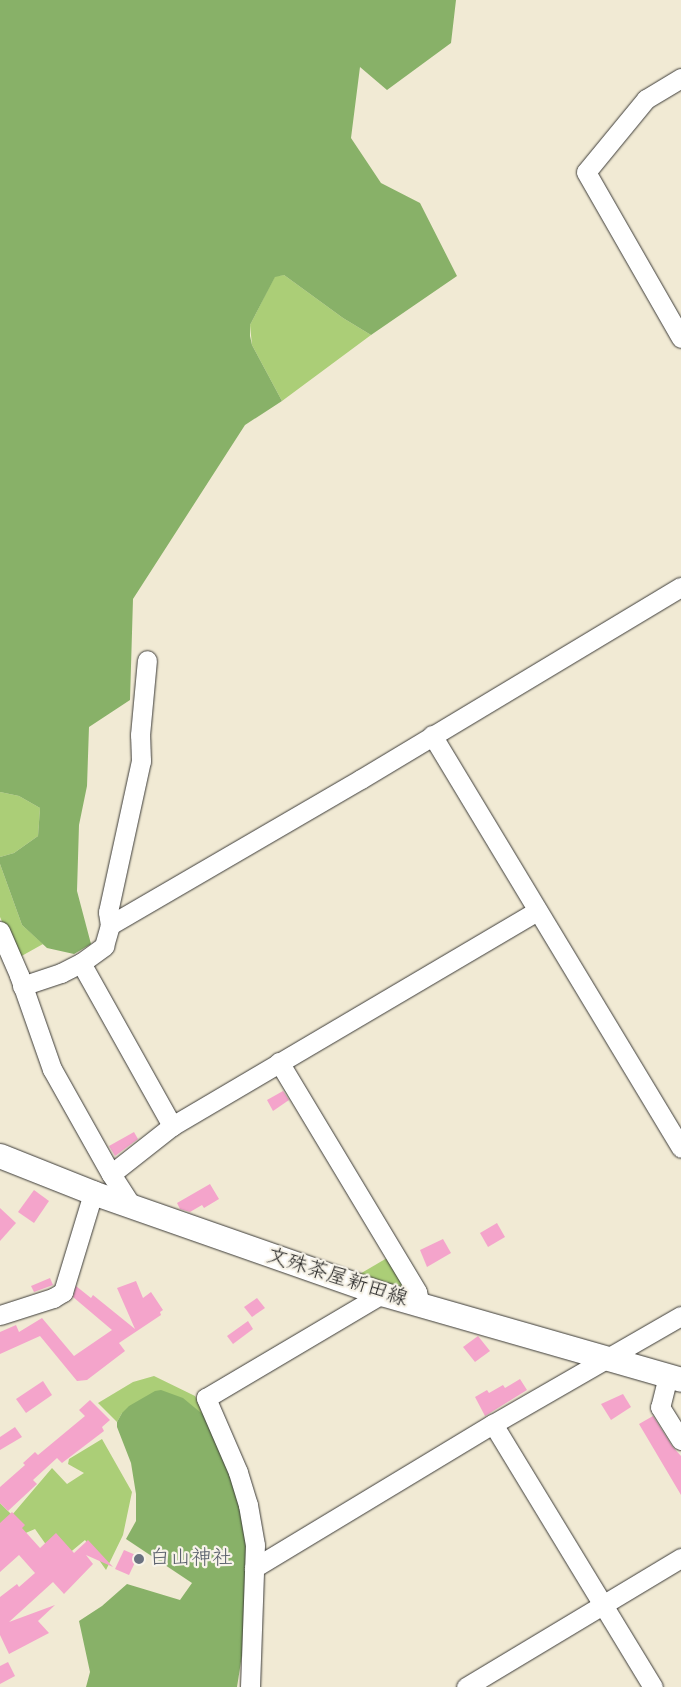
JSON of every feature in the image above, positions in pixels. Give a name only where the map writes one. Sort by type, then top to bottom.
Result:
[{"type":"main road","name":"文殊茶屋新田線","points":[[0,1156],[93,1193],[382,1294],[674,1378]]},
{"type":"street","points":[[681,78],[646,99],[586,172],[681,338]]},
{"type":"street","points":[[110,925],[681,587]]},
{"type":"street","points":[[22,986],[61,973],[81,963],[104,946],[110,925],[108,912],[141,761],[140,735],[148,660]]},
{"type":"street","points":[[432,735],[681,1148]]},
{"type":"street","points":[[111,1174],[172,1126],[538,910]]},
{"type":"street","points":[[0,931],[52,1069],[111,1174],[132,1206]]},
{"type":"street","points":[[81,963],[172,1126]]},
{"type":"street","points":[[279,1062],[417,1292],[420,1305]]},
{"type":"street","points":[[0,1315],[53,1298],[63,1292],[93,1193]]},
{"type":"street","points":[[250,1687],[255,1545],[248,1505],[238,1472],[206,1398],[382,1294]]},
{"type":"street","points":[[254,1568],[493,1424],[681,1316]]},
{"type":"street","points":[[674,1378],[660,1407],[681,1440]]},
{"type":"street","points":[[493,1424],[653,1687]]},
{"type":"street","points":[[466,1687],[584,1617],[603,1603],[681,1558]]},
{"type":"green space","points":[[0,0],[456,0],[451,43],[387,90],[360,67],[351,138],[381,183],[420,203],[457,276],[371,335],[343,318],[284,275],[275,277],[250,325],[250,336],[252,345],[282,401],[245,425],[133,599],[130,700],[89,727],[87,786],[79,825],[77,891],[91,944],[74,954],[47,948],[22,925],[0,864],[0,857],[14,853],[38,836],[40,808],[19,796],[0,792]]},
{"type":"green space","points":[[284,275],[343,318],[371,335],[282,401],[252,345],[250,325],[275,276]]},
{"type":"green space","points":[[0,792],[19,796],[40,808],[38,836],[14,853],[0,857]]},
{"type":"green space","points":[[0,864],[22,925],[43,944],[18,958],[0,917]]},
{"type":"green space","points":[[387,1258],[406,1288],[397,1293],[353,1278]]},
{"type":"green space","points":[[154,1376],[195,1396],[206,1417],[122,1413],[117,1422],[98,1403],[133,1382]]},
{"type":"green space","points":[[161,1390],[183,1398],[206,1417],[246,1511],[251,1598],[237,1687],[86,1687],[90,1672],[79,1621],[102,1606],[127,1584],[180,1600],[192,1583],[126,1539],[136,1521],[136,1494],[131,1463],[117,1427],[117,1422],[129,1406],[155,1391]]},
{"type":"green space","points":[[102,1439],[132,1492],[123,1535],[106,1570],[85,1540],[61,1560],[47,1546],[35,1529],[0,1544],[0,1503],[12,1515],[52,1468],[67,1484],[84,1473],[68,1464],[69,1459]]},
{"type":"building","points":[[283,1091],[289,1100],[273,1111],[267,1100]]},
{"type":"building","points":[[134,1132],[138,1139],[115,1156],[109,1146]]},
{"type":"building","points":[[210,1184],[219,1199],[204,1208],[202,1205],[190,1212],[180,1209],[177,1203]]},
{"type":"building","points":[[34,1190],[49,1201],[34,1223],[18,1212]]},
{"type":"building","points":[[0,1208],[16,1223],[0,1241]]},
{"type":"building","points":[[497,1223],[505,1237],[488,1247],[480,1233]]},
{"type":"building","points":[[443,1239],[451,1253],[427,1267],[420,1250]]},
{"type":"building","points":[[50,1278],[53,1285],[34,1292],[31,1286]]},
{"type":"building","points":[[136,1281],[143,1298],[151,1292],[163,1310],[160,1312],[161,1315],[119,1343],[125,1351],[87,1380],[77,1381],[40,1336],[0,1354],[0,1332],[16,1325],[19,1332],[42,1318],[74,1356],[112,1330],[73,1297],[76,1286],[91,1298],[93,1295],[135,1329],[117,1288]]},
{"type":"building","points":[[257,1298],[265,1308],[252,1317],[244,1307]]},
{"type":"building","points":[[248,1321],[253,1329],[233,1344],[227,1336]]},
{"type":"building","points":[[478,1336],[490,1351],[475,1362],[463,1347]]},
{"type":"building","points":[[520,1379],[527,1390],[485,1416],[475,1397],[487,1390],[489,1393],[503,1385],[505,1388]]},
{"type":"building","points":[[43,1381],[52,1395],[26,1413],[16,1399]]},
{"type":"building","points":[[623,1394],[631,1407],[611,1420],[601,1404]]},
{"type":"building","points":[[90,1400],[110,1420],[102,1427],[104,1431],[62,1463],[57,1458],[33,1480],[37,1484],[8,1511],[0,1503],[0,1487],[25,1465],[23,1463],[35,1452],[38,1455],[85,1416],[79,1410]]},
{"type":"building","points":[[653,1416],[672,1446],[681,1456],[681,1495],[639,1424]]},
{"type":"building","points":[[15,1427],[22,1437],[0,1450],[0,1437]]},
{"type":"building","points":[[12,1512],[25,1525],[22,1528],[40,1548],[56,1533],[74,1553],[88,1540],[113,1567],[86,1555],[93,1564],[64,1594],[53,1582],[9,1622],[55,1605],[38,1621],[49,1633],[9,1654],[0,1635],[0,1597],[17,1584],[19,1587],[35,1573],[19,1555],[0,1572],[0,1523]]},
{"type":"building","points":[[124,1550],[138,1556],[129,1575],[115,1569]]},
{"type":"building","points":[[8,1662],[15,1676],[0,1684],[0,1666]]},
{"type":"place","name":"白山神社","points":[[139,1559]]}]
